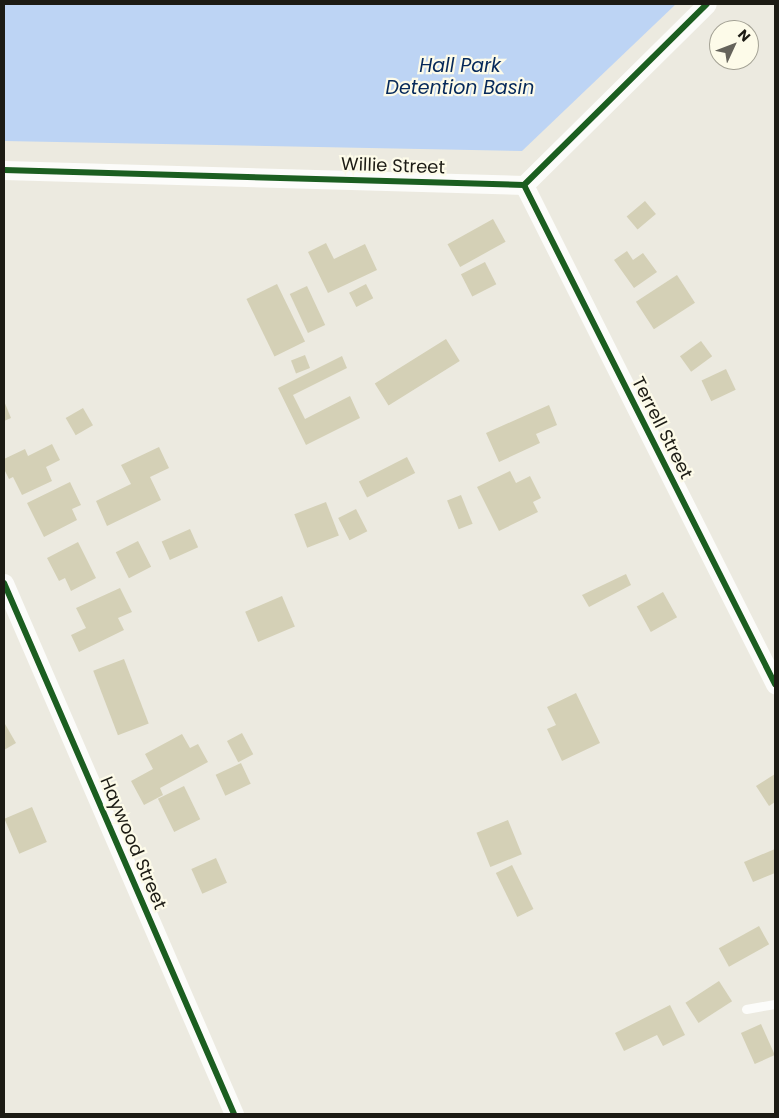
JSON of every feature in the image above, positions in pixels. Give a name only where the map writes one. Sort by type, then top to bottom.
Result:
[{"type":"street","points":[[524,184],[707,4]]},
{"type":"street","name":"Willie Street","points":[[4,170],[524,184]]},
{"type":"street","name":"Terrell Street","points":[[524,184],[775,684]]},
{"type":"street","name":"Haywood Street","points":[[4,583],[234,1114]]},
{"type":"lane","points":[[746,1009],[775,1004]]},
{"type":"water","name":"Hall Park Detention Basin","points":[[4,4],[676,4],[522,151],[4,141]]},
{"type":"building","points":[[645,201],[656,214],[638,229],[627,216]]},
{"type":"building","points":[[493,219],[506,242],[460,267],[448,244]]},
{"type":"building","points":[[326,243],[334,259],[365,244],[377,270],[328,293],[308,252]]},
{"type":"building","points":[[627,251],[633,260],[643,253],[657,272],[634,288],[614,260]]},
{"type":"building","points":[[485,262],[496,284],[472,297],[461,274]]},
{"type":"building","points":[[677,275],[695,303],[654,329],[636,302]]},
{"type":"building","points":[[277,284],[305,342],[274,356],[246,299]]},
{"type":"building","points":[[366,284],[373,298],[356,307],[349,293]]},
{"type":"building","points":[[307,286],[325,325],[308,333],[290,294]]},
{"type":"building","points":[[446,339],[460,361],[389,406],[375,384]]},
{"type":"building","points":[[701,341],[712,356],[691,372],[680,356]]},
{"type":"building","points":[[305,355],[310,368],[296,373],[291,360]]},
{"type":"building","points":[[342,356],[347,368],[293,395],[305,419],[350,396],[360,418],[306,445],[278,388]]},
{"type":"building","points":[[726,369],[736,390],[711,401],[702,380]]},
{"type":"building","points":[[4,401],[11,418],[4,421]]},
{"type":"building","points":[[549,405],[557,425],[536,434],[540,443],[499,462],[486,433]]},
{"type":"building","points":[[83,408],[93,425],[76,435],[66,418]]},
{"type":"building","points":[[52,444],[60,460],[46,467],[52,481],[22,495],[13,477],[9,479],[4,469],[4,459],[25,449],[28,456]]},
{"type":"building","points":[[159,447],[169,468],[150,477],[161,500],[107,526],[96,501],[131,484],[121,465]]},
{"type":"building","points":[[407,457],[415,473],[367,498],[359,482]]},
{"type":"building","points":[[510,471],[516,483],[530,476],[541,498],[533,502],[538,512],[499,531],[477,487]]},
{"type":"building","points":[[70,482],[81,505],[72,509],[77,520],[44,537],[27,503]]},
{"type":"building","points":[[461,495],[473,524],[459,529],[447,501]]},
{"type":"building","points":[[326,502],[339,536],[307,548],[294,514]]},
{"type":"building","points":[[356,509],[367,531],[350,540],[338,518]]},
{"type":"building","points":[[190,529],[198,547],[170,560],[162,542]]},
{"type":"building","points":[[138,541],[151,567],[129,578],[116,552]]},
{"type":"building","points":[[78,542],[96,578],[71,591],[65,578],[59,581],[47,558]]},
{"type":"building","points":[[626,574],[631,585],[589,607],[582,595]]},
{"type":"building","points":[[120,588],[132,612],[118,618],[124,630],[79,652],[71,635],[86,628],[76,608]]},
{"type":"building","points":[[663,592],[677,617],[651,632],[637,607]]},
{"type":"building","points":[[282,596],[295,626],[258,642],[245,612]]},
{"type":"building","points":[[124,659],[149,723],[118,735],[93,671]]},
{"type":"building","points":[[576,693],[600,743],[562,761],[547,729],[556,725],[547,707]]},
{"type":"building","points":[[4,725],[16,743],[4,750]]},
{"type":"building","points":[[242,733],[253,754],[238,762],[227,741]]},
{"type":"building","points":[[182,734],[190,748],[198,744],[208,762],[160,788],[163,795],[144,805],[131,781],[153,769],[145,754]]},
{"type":"building","points":[[241,763],[251,784],[225,796],[216,775]]},
{"type":"building","points":[[775,774],[775,802],[769,806],[756,786]]},
{"type":"building","points":[[184,786],[200,819],[174,832],[158,799]]},
{"type":"building","points":[[32,807],[47,842],[19,854],[4,819]]},
{"type":"building","points":[[508,820],[522,854],[490,867],[476,833]]},
{"type":"building","points":[[775,849],[775,873],[753,882],[744,862]]},
{"type":"building","points":[[216,858],[227,883],[202,894],[191,869]]},
{"type":"building","points":[[512,865],[533,909],[517,917],[496,873]]},
{"type":"building","points":[[759,926],[769,944],[729,967],[719,948]]},
{"type":"building","points":[[719,981],[732,1001],[699,1023],[685,1003]]},
{"type":"building","points":[[670,1005],[685,1035],[663,1046],[657,1035],[624,1051],[615,1033]]},
{"type":"building","points":[[761,1024],[775,1055],[755,1064],[741,1033]]},
{"type":"cycle path","points":[[4,170],[524,185],[707,4]]},
{"type":"cycle path","points":[[524,185],[775,684]]},
{"type":"cycle path","points":[[4,583],[234,1114]]}]
